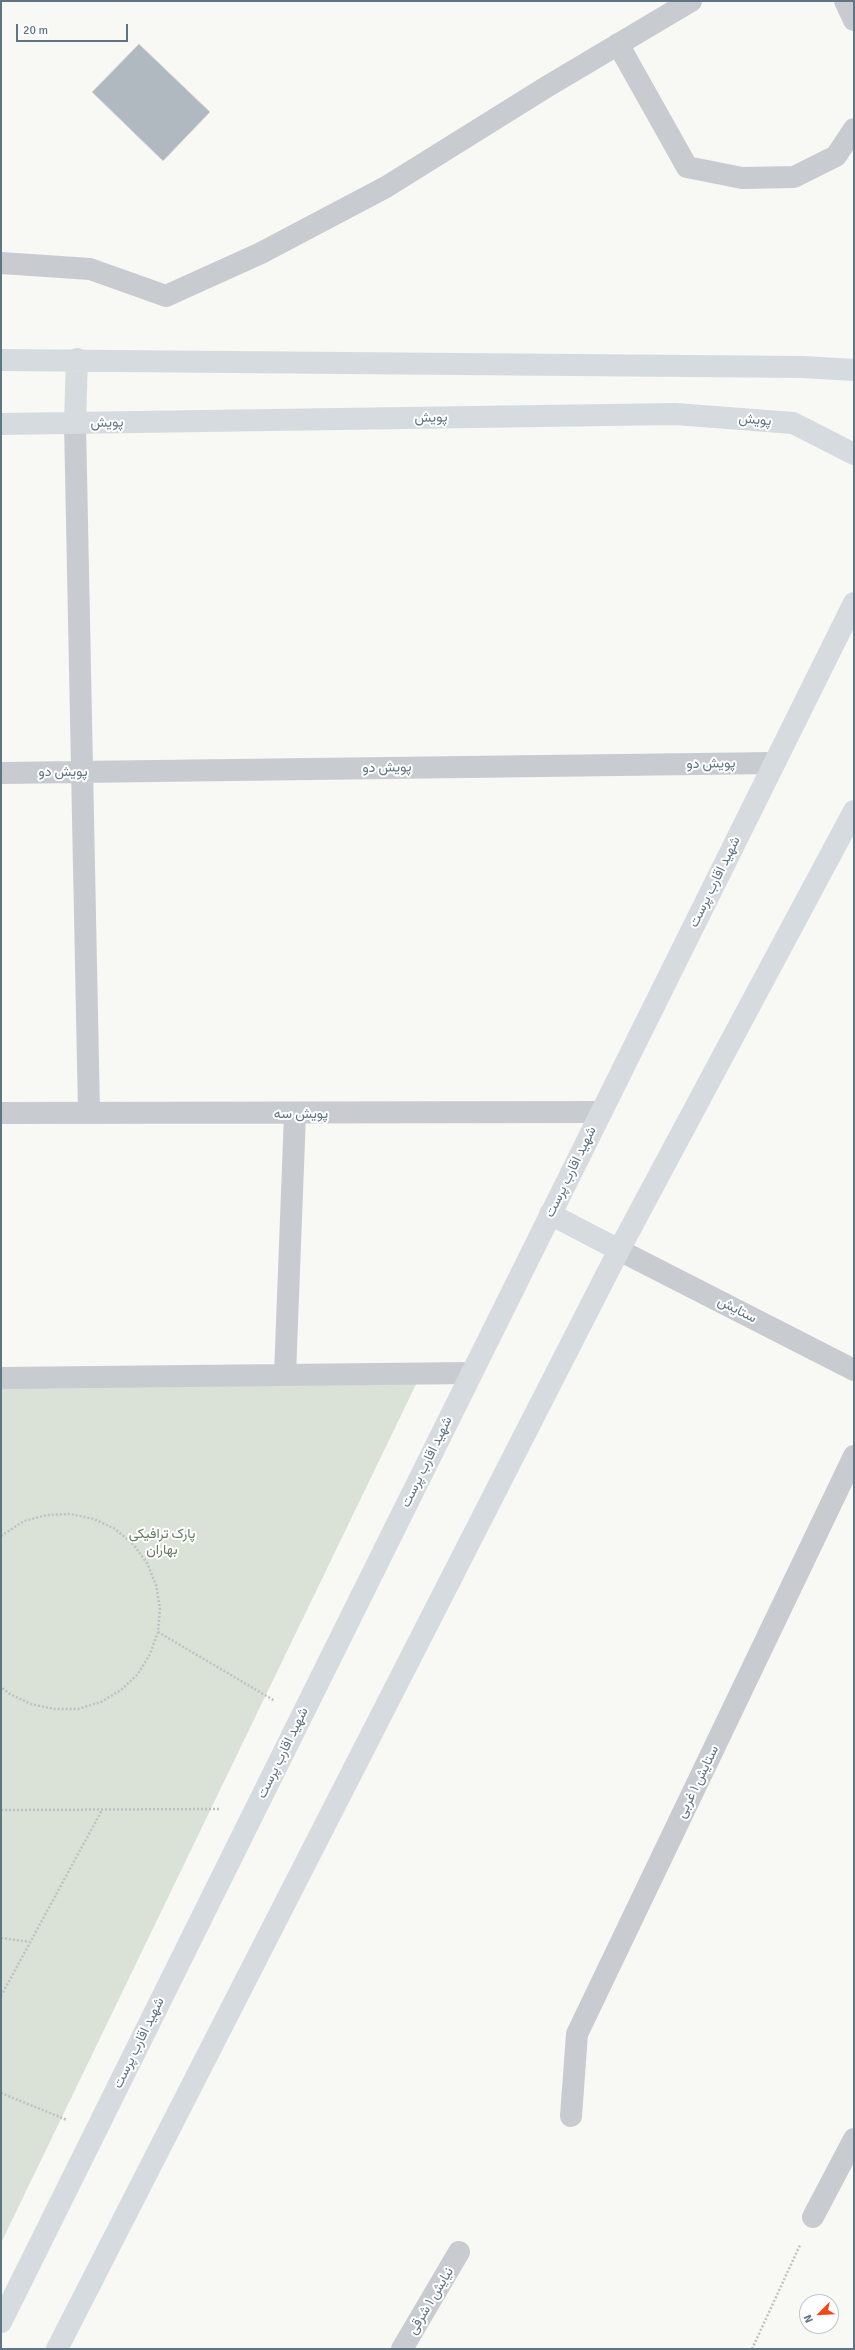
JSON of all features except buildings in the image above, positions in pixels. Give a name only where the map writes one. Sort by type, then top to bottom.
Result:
[{"type":"main road","points":[[75,423],[77,359]]},
{"type":"main road","points":[[1,360],[77,359],[803,367],[854,370]]},
{"type":"main road","name":"پویش","points":[[1,424],[675,414],[793,424],[854,454]]},
{"type":"main road","name":"شهید اقارب پرست","points":[[1,2322],[600,1112],[854,603]]},
{"type":"main road","points":[[57,2349],[619,1250],[854,811]]},
{"type":"main road","points":[[550,1214],[619,1250]]},
{"type":"street","points":[[1,263],[90,269],[166,296],[261,253],[386,187],[618,44],[691,1]]},
{"type":"street","points":[[845,1],[854,20]]},
{"type":"street","points":[[618,44],[687,167],[742,178],[794,177],[836,156],[854,129]]},
{"type":"street","points":[[75,423],[89,1112]]},
{"type":"street","name":"پویش دو","points":[[1,772],[774,763]]},
{"type":"street","name":"پویش سه","points":[[1,1112],[295,1114],[600,1112]]},
{"type":"street","points":[[285,1375],[295,1114]]},
{"type":"street","name":"ستایش","points":[[619,1250],[854,1370]]},
{"type":"street","points":[[1,1378],[471,1373]]},
{"type":"street","name":"ستایش ۱ غربی","points":[[571,2116],[577,2034],[854,1456]]},
{"type":"street","points":[[813,2217],[854,2139]]},
{"type":"street","name":"نیایش ۱ شرقی","points":[[402,2349],[459,2252]]},
{"type":"path","points":[[1,1536],[24,1521],[47,1515],[70,1514],[86,1518],[115,1529],[133,1544],[147,1563],[156,1585],[159,1601],[158,1632],[150,1654],[138,1674],[121,1690],[101,1702],[78,1709],[54,1709],[31,1704],[10,1694],[1,1687]]},
{"type":"path","points":[[158,1632],[301,1717]]},
{"type":"path","points":[[1,1810],[256,1808]]},
{"type":"path","points":[[1,1996],[102,1810]]},
{"type":"path","points":[[1,1938],[30,1942]]},
{"type":"path","points":[[1,2093],[95,2132]]},
{"type":"path","points":[[752,2349],[813,2217]]},
{"type":"green space","name":"پارک ترافیکی بهاران","points":[[421,1374],[1,2243],[1,1383]]}]
